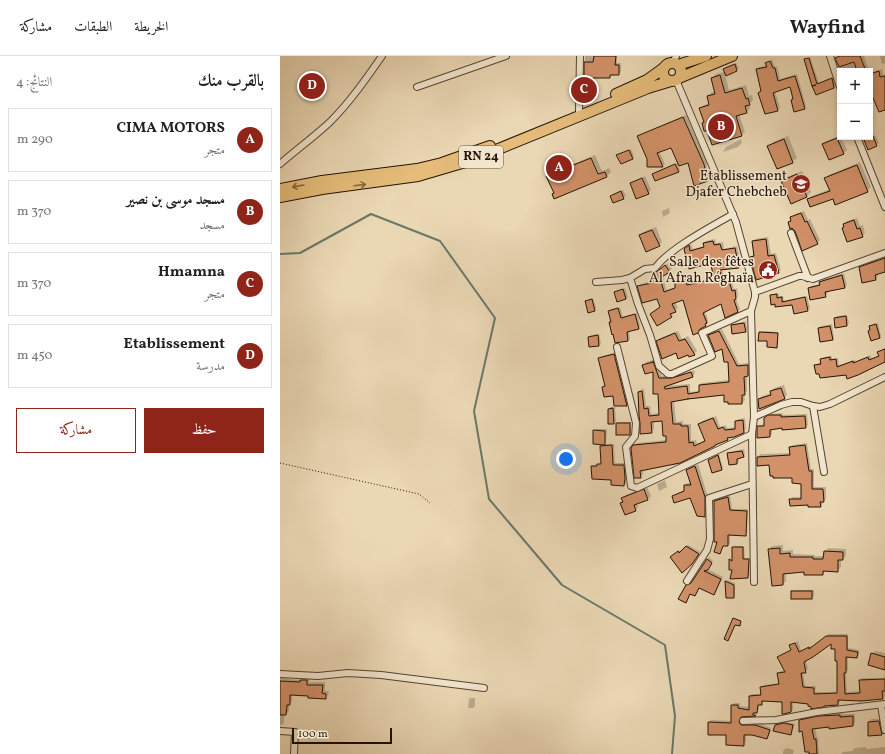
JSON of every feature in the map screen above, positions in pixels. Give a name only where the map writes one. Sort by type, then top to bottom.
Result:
[{"type":"highway","name":"RN 24","points":[[280,189],[322,181],[417,169],[442,163],[467,155],[579,111],[647,80],[673,63],[706,56]]},
{"type":"highway","name":"RN 24","points":[[280,197],[322,189],[398,180],[469,162],[648,88],[675,79],[732,56]]},
{"type":"highway","points":[[673,63],[681,70],[675,79],[664,76],[664,70],[673,63]]},
{"type":"street","points":[[280,164],[329,123],[363,84],[382,56]]},
{"type":"street","points":[[418,87],[506,56]]},
{"type":"street","points":[[579,111],[580,56]]},
{"type":"street","points":[[830,56],[837,78]]},
{"type":"street","points":[[675,79],[736,222],[755,297],[751,310],[754,417],[752,434],[754,582]]},
{"type":"street","points":[[858,140],[885,207]]},
{"type":"street","points":[[596,282],[630,278],[644,269],[655,268],[660,261],[684,244],[733,214]]},
{"type":"street","points":[[791,233],[808,278]]},
{"type":"street","points":[[754,292],[799,276],[813,279],[885,253]]},
{"type":"street","points":[[630,278],[659,366],[668,374],[672,374],[712,356],[702,333],[751,310]]},
{"type":"street","points":[[617,347],[636,418],[635,436],[626,447],[631,486],[637,488],[752,434]]},
{"type":"street","points":[[754,417],[781,405],[792,402],[801,402],[820,407],[830,404],[885,377]]},
{"type":"street","points":[[813,406],[824,472]]},
{"type":"street","points":[[687,581],[707,550],[710,539],[709,498],[752,484]]},
{"type":"street","points":[[280,674],[318,676],[348,674],[381,675],[484,688]]},
{"type":"street","points":[[743,721],[776,720],[816,712],[883,704],[885,730]]},
{"type":"street","points":[[280,731],[295,732],[294,754]]},
{"type":"path","points":[[280,463],[419,494],[430,503]]},
{"type":"building","points":[[594,56],[616,56],[615,65],[619,65],[619,75],[610,75],[610,78],[593,78],[593,81],[586,81],[587,89],[584,89],[584,62],[593,62]]},
{"type":"building","points":[[840,56],[860,56],[865,68],[856,68],[854,62],[839,67],[835,58]]},
{"type":"building","points":[[809,58],[817,84],[832,78],[834,88],[816,95],[804,59]]},
{"type":"building","points":[[770,61],[773,68],[775,68],[778,81],[795,76],[805,109],[794,112],[790,87],[773,93],[778,111],[765,114],[758,93],[761,91],[756,69],[767,67],[765,63]]},
{"type":"building","points":[[735,64],[737,71],[726,76],[723,69]]},
{"type":"building","points":[[879,71],[880,77],[885,76],[885,110],[879,112],[873,98],[873,73]]},
{"type":"building","points":[[720,75],[725,93],[742,88],[750,105],[745,106],[747,113],[736,116],[742,136],[712,145],[707,131],[704,131],[702,123],[704,122],[699,108],[709,105],[707,96],[715,94],[711,78]]},
{"type":"building","points":[[683,117],[705,167],[708,181],[694,186],[688,163],[679,166],[671,148],[657,153],[663,167],[647,167],[647,159],[637,136]]},
{"type":"building","points":[[873,136],[877,146],[868,150],[864,140],[873,140]]},
{"type":"building","points":[[837,138],[844,154],[829,160],[822,144]]},
{"type":"building","points":[[784,139],[793,163],[777,169],[767,146]]},
{"type":"building","points":[[629,150],[633,159],[621,164],[616,155]]},
{"type":"building","points":[[591,158],[598,174],[605,172],[607,177],[554,199],[552,194],[554,193],[546,176]]},
{"type":"building","points":[[675,164],[679,172],[655,181],[652,174]]},
{"type":"building","points":[[857,165],[868,192],[835,205],[833,199],[810,207],[807,199],[830,191],[824,178]]},
{"type":"building","points":[[797,174],[807,197],[791,204],[781,181]]},
{"type":"building","points":[[642,178],[649,194],[636,199],[630,183]]},
{"type":"building","points":[[621,191],[624,199],[613,203],[610,196]]},
{"type":"building","points":[[801,213],[805,222],[807,221],[818,244],[802,251],[795,231],[792,228],[790,229],[788,222],[791,221],[790,217]]},
{"type":"building","points":[[854,220],[857,229],[860,228],[863,237],[847,242],[842,228],[844,227],[843,224]]},
{"type":"building","points":[[652,230],[660,246],[646,252],[639,235]]},
{"type":"building","points":[[766,239],[768,256],[774,255],[779,273],[756,280],[750,257],[754,256],[752,241]]},
{"type":"building","points":[[713,241],[714,245],[720,244],[722,250],[735,248],[739,268],[720,270],[723,283],[729,281],[732,291],[735,290],[736,299],[734,300],[738,312],[725,318],[721,304],[703,313],[707,323],[705,324],[706,326],[700,329],[698,333],[693,335],[683,300],[672,304],[676,312],[670,314],[672,317],[657,326],[650,314],[660,307],[657,299],[642,303],[637,286],[652,283],[651,279],[654,278],[652,273],[658,271],[665,265],[670,272],[660,278],[664,292],[675,288],[675,283],[685,280],[687,285],[714,279],[711,265],[708,264],[689,269],[684,249],[689,245],[690,251],[704,247],[703,243]]},
{"type":"building","points":[[885,258],[885,272],[875,275],[876,280],[862,283],[859,267]]},
{"type":"building","points":[[842,275],[845,288],[825,292],[826,297],[810,300],[808,288],[820,285],[819,282]]},
{"type":"building","points":[[623,289],[626,299],[617,302],[614,292]]},
{"type":"building","points":[[777,294],[777,298],[782,297],[782,302],[805,297],[808,311],[794,314],[792,305],[775,307],[775,304],[771,305],[770,295]]},
{"type":"building","points":[[592,299],[595,311],[588,313],[585,301]]},
{"type":"building","points":[[618,308],[621,318],[635,314],[639,329],[627,332],[628,341],[615,343],[609,322],[611,322],[608,311]]},
{"type":"building","points":[[846,316],[847,326],[835,328],[834,318]]},
{"type":"building","points":[[744,323],[746,332],[732,334],[731,325]]},
{"type":"building","points":[[876,324],[880,338],[871,341],[868,331],[870,330],[869,326]]},
{"type":"building","points":[[830,326],[833,340],[820,342],[818,328]]},
{"type":"building","points":[[719,331],[737,366],[748,365],[748,376],[744,377],[745,395],[742,395],[742,404],[728,404],[728,402],[724,402],[724,395],[671,402],[673,424],[688,426],[689,443],[693,442],[694,446],[705,441],[698,424],[713,418],[718,429],[723,427],[725,430],[735,429],[735,421],[743,420],[744,433],[727,438],[728,440],[680,463],[640,471],[641,478],[634,478],[631,448],[633,445],[666,442],[666,436],[663,436],[662,421],[651,422],[652,433],[640,434],[638,392],[642,391],[644,409],[648,408],[649,416],[659,415],[658,394],[653,394],[653,372],[645,374],[642,365],[653,361],[659,378],[672,378],[691,372],[693,377],[664,387],[665,389],[687,386],[688,394],[699,392],[699,385],[729,382],[728,362],[724,362],[722,349],[715,352],[708,335]]},
{"type":"building","points":[[759,332],[778,333],[777,348],[767,347],[767,341],[758,341]]},
{"type":"building","points":[[675,333],[679,341],[685,339],[695,355],[689,357],[688,355],[678,359],[676,353],[662,359],[656,341]]},
{"type":"building","points":[[598,335],[599,346],[589,347],[588,337]]},
{"type":"building","points":[[885,349],[885,362],[847,379],[846,375],[820,378],[819,374],[816,374],[814,365],[821,364],[820,359],[830,357],[830,360],[836,359],[837,367],[868,357],[869,360],[879,356],[877,352]]},
{"type":"building","points":[[614,354],[627,406],[614,406],[613,396],[604,397],[602,387],[605,386],[598,358]]},
{"type":"building","points":[[781,388],[785,399],[759,409],[758,399],[771,395],[770,391]]},
{"type":"building","points":[[613,408],[614,424],[608,424],[608,409]]},
{"type":"building","points":[[768,415],[781,415],[781,417],[805,416],[806,428],[782,430],[782,428],[770,430],[770,437],[757,438],[757,426],[764,426],[764,418]]},
{"type":"building","points":[[616,423],[630,423],[630,435],[616,435]]},
{"type":"building","points":[[593,430],[605,431],[605,445],[593,444]]},
{"type":"building","points":[[612,445],[613,465],[624,465],[624,486],[611,485],[611,480],[592,479],[591,466],[601,464],[600,446]]},
{"type":"building","points":[[805,445],[809,471],[812,471],[812,489],[823,489],[824,502],[820,502],[821,507],[808,507],[808,505],[790,506],[789,499],[801,499],[801,484],[792,483],[792,478],[773,478],[773,476],[770,476],[769,465],[757,466],[757,457],[790,455],[789,447]]},
{"type":"building","points":[[742,451],[744,457],[737,459],[737,464],[729,465],[727,453]]},
{"type":"building","points":[[718,455],[722,470],[712,473],[708,460]]},
{"type":"building","points":[[695,466],[705,497],[705,517],[697,516],[690,498],[674,503],[672,496],[684,491],[684,485],[691,485],[686,470]]},
{"type":"building","points":[[644,489],[648,500],[634,505],[636,511],[625,515],[620,503],[623,502],[621,498]]},
{"type":"building","points":[[728,497],[730,510],[747,511],[746,536],[728,535],[728,546],[723,546],[720,554],[714,552],[717,542],[714,542],[714,501]]},
{"type":"building","points":[[686,546],[699,554],[692,564],[682,573],[670,557],[678,551],[679,553]]},
{"type":"building","points":[[732,547],[743,547],[743,559],[749,559],[748,578],[730,579],[732,570],[729,570],[729,559],[732,561]]},
{"type":"building","points":[[780,548],[780,554],[790,553],[790,557],[813,557],[813,559],[823,559],[824,551],[843,552],[843,560],[838,560],[838,572],[823,571],[823,575],[804,575],[804,572],[783,574],[783,585],[772,586],[768,549]]},
{"type":"building","points":[[707,559],[712,563],[708,570],[704,571],[721,579],[714,595],[699,588],[695,596],[690,594],[686,603],[678,599],[686,585],[691,583]]},
{"type":"building","points":[[725,581],[734,585],[734,598],[726,598]]},
{"type":"building","points":[[791,591],[812,591],[812,599],[791,599]]},
{"type":"building","points":[[733,618],[741,621],[740,626],[735,625],[728,641],[724,639]]},
{"type":"building","points":[[826,636],[847,636],[847,650],[858,652],[857,658],[846,657],[846,673],[844,673],[845,694],[860,693],[859,680],[885,679],[885,691],[882,691],[883,699],[861,701],[838,700],[838,705],[811,709],[808,704],[791,702],[791,712],[784,714],[782,714],[782,702],[762,701],[762,705],[758,705],[757,713],[753,713],[753,715],[756,716],[741,717],[739,722],[741,725],[755,725],[770,730],[767,739],[752,735],[744,735],[744,746],[726,745],[726,735],[708,735],[708,722],[731,723],[731,705],[738,705],[738,708],[749,710],[749,696],[761,695],[760,687],[779,684],[777,673],[785,672],[777,657],[791,650],[789,645],[795,643],[799,652],[809,647],[809,649]],"holes":[[[831,644],[831,649],[835,649],[835,661],[837,661],[837,693],[814,694],[814,688],[803,687],[801,673],[806,673],[804,662]]]},
{"type":"building","points":[[871,653],[885,657],[885,670],[868,665]]},
{"type":"building","points":[[300,680],[307,680],[307,685],[323,685],[322,693],[326,694],[326,699],[290,695],[290,705],[287,705],[286,715],[280,715],[280,681],[300,682]]},
{"type":"building","points":[[840,715],[840,717],[853,716],[853,726],[829,729],[829,727],[812,729],[814,739],[816,739],[817,754],[809,754],[809,752],[805,752],[802,731],[799,732],[799,720],[818,716]]},
{"type":"building","points":[[879,721],[882,735],[868,736],[868,722]]},
{"type":"building","points":[[784,723],[793,725],[791,735],[773,731],[775,725]]},
{"type":"waterway","points":[[280,254],[300,253],[371,214],[440,241],[495,318],[474,411],[489,499],[562,585],[665,645],[675,716],[672,754]]},
{"type":"place","name":"Etablissement","points":[[312,86]]},
{"type":"place","name":"Hmamna","points":[[584,90]]},
{"type":"place","name":"مسجد موسى بن نصير","points":[[721,127]]},
{"type":"place","name":"CIMA MOTORS","points":[[559,168]]},
{"type":"place","name":"Etablissement Djafer Chebcheb","points":[[801,184]]},
{"type":"place","name":"Salle des fêtes Al Afrah Réghaïa","points":[[768,270]]}]
